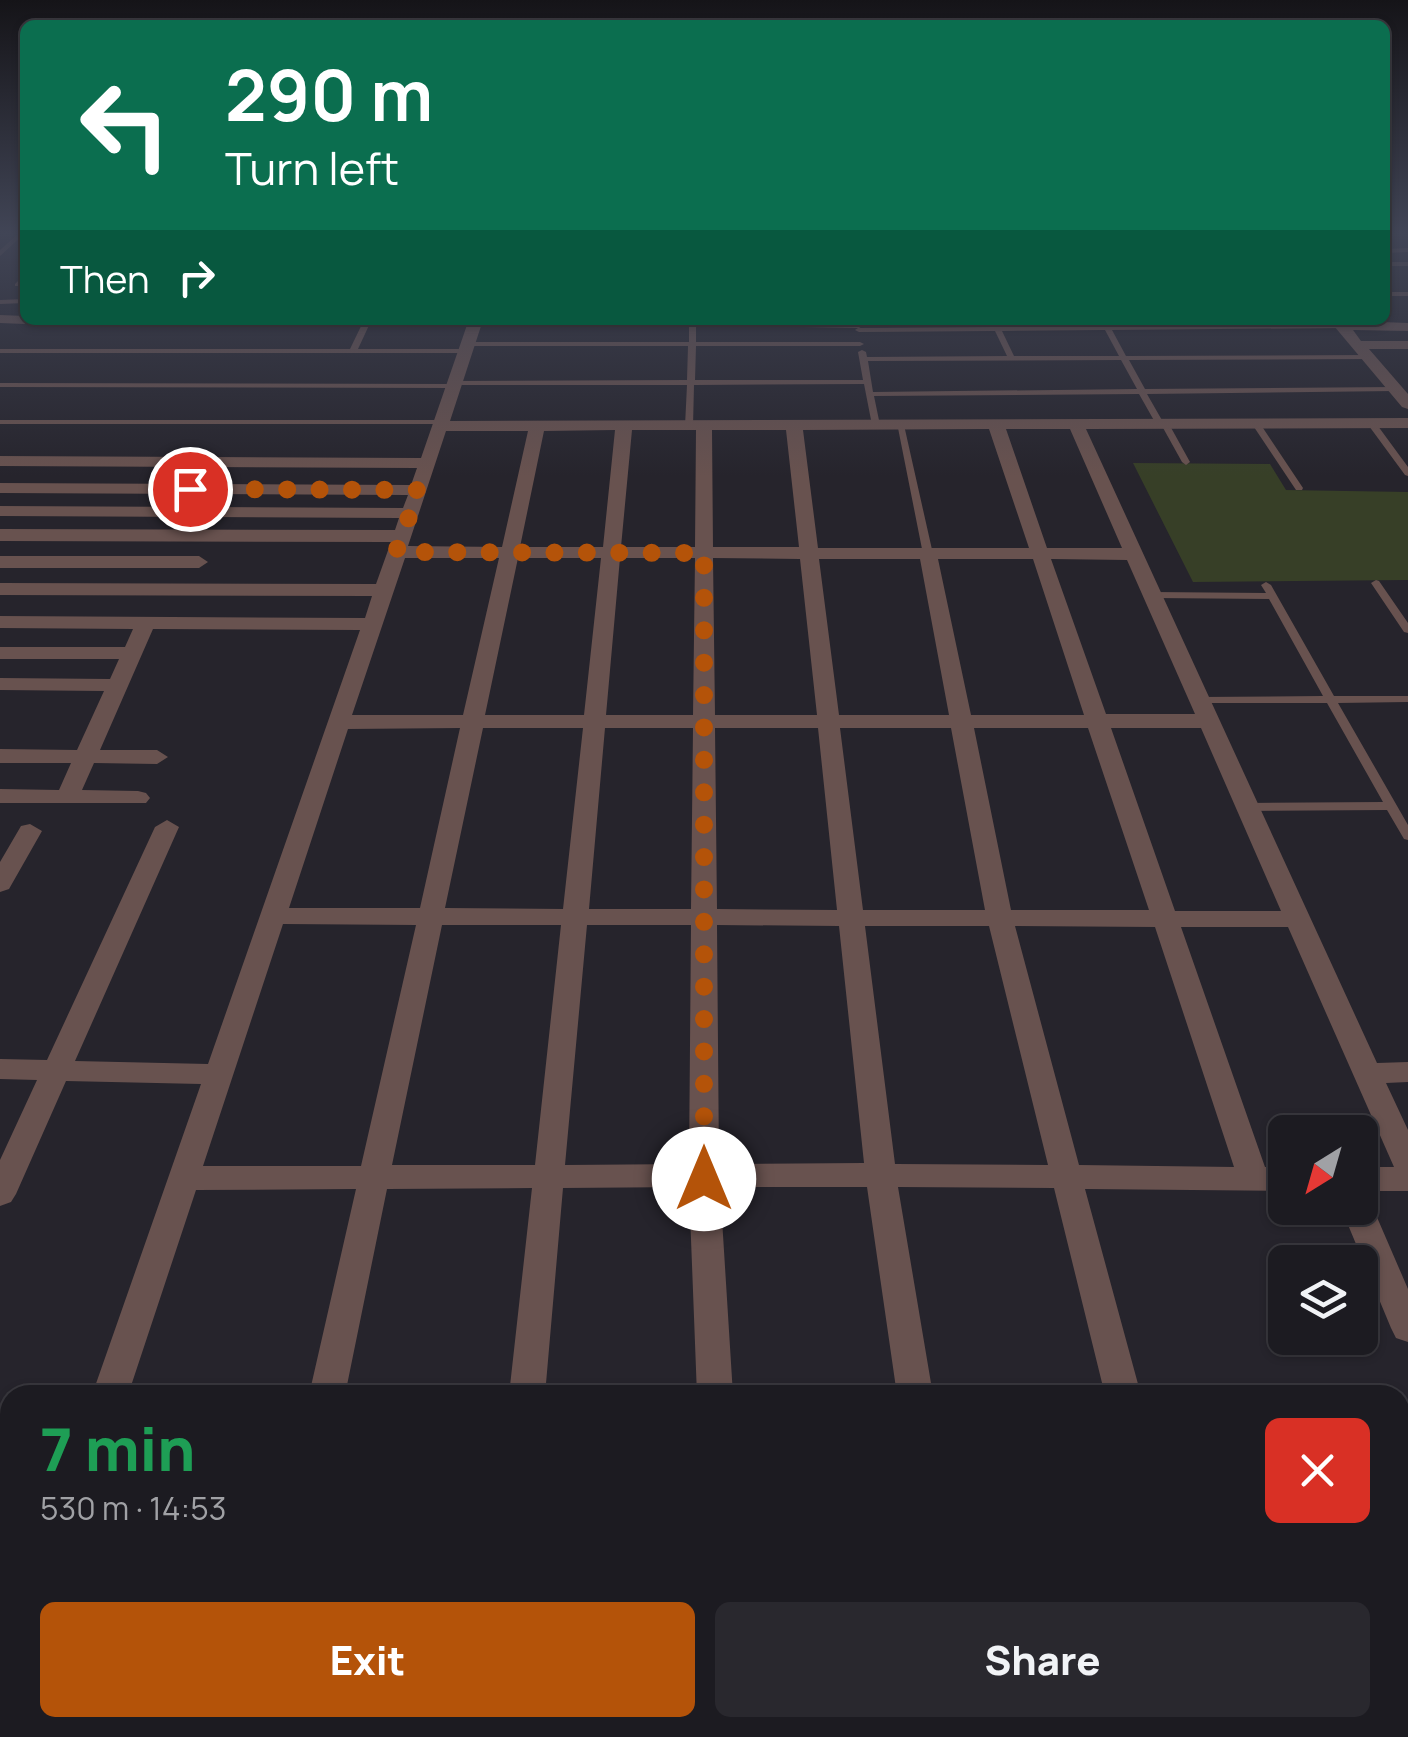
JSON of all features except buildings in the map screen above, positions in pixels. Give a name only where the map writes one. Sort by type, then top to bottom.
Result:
[{"type":"street","points":[[113,1385],[471,334],[399,325]]},
{"type":"street","points":[[1341,325],[1400,393],[1408,377]]},
{"type":"street","points":[[1374,325],[1408,327]]},
{"type":"street","points":[[1364,351],[1408,345]]},
{"type":"street","points":[[442,424],[1408,422]]},
{"type":"street","points":[[1076,424],[1408,1164]]},
{"type":"street","points":[[794,425],[881,1175],[913,1385]]},
{"type":"street","points":[[996,425],[1164,918],[1268,1177]]},
{"type":"street","points":[[330,1385],[536,426]]},
{"type":"street","points":[[528,1385],[624,426]]},
{"type":"street","points":[[696,426],[704,553],[704,1179],[714,1385]]},
{"type":"street","points":[[0,461],[428,463]]},
{"type":"street","points":[[0,488],[407,523],[509,552],[1134,554]]},
{"type":"street","points":[[0,511],[407,523]]},
{"type":"street","points":[[0,535],[407,523]]},
{"type":"street","points":[[928,554],[1000,918],[1120,1385]]},
{"type":"street","points":[[0,562],[199,562]]},
{"type":"street","points":[[0,589],[383,590]]},
{"type":"street","points":[[0,622],[370,624]]},
{"type":"street","points":[[67,797],[146,623]]},
{"type":"street","points":[[0,652],[132,654]]},
{"type":"street","points":[[0,684],[119,685]]},
{"type":"street","points":[[338,722],[1097,721],[1204,710]]},
{"type":"street","points":[[0,756],[157,758]]},
{"type":"street","points":[[0,796],[138,798]]},
{"type":"street","points":[[0,1194],[167,828]]},
{"type":"street","points":[[0,884],[30,831]]},
{"type":"street","points":[[274,916],[1298,919]]},
{"type":"street","points":[[0,1069],[221,1074]]},
{"type":"street","points":[[1367,1072],[1408,1072]]},
{"type":"street","points":[[185,1178],[704,1179],[881,1175],[1268,1179]]},
{"type":"street","points":[[1378,1179],[1408,1179]]},
{"type":"street","points":[[1364,1225],[1408,1328]]},
{"type":"lane","points":[[354,351],[365,325]]},
{"type":"lane","points":[[693,325],[690,383],[696,426]]},
{"type":"lane","points":[[876,425],[858,325],[1070,325]]},
{"type":"lane","points":[[1107,325],[1141,391],[1186,462]]},
{"type":"lane","points":[[998,327],[1012,359]]},
{"type":"lane","points":[[0,351],[354,351],[471,334],[691,344],[860,344]]},
{"type":"lane","points":[[864,359],[1124,359],[1364,351]]},
{"type":"lane","points":[[0,384],[867,382]]},
{"type":"lane","points":[[870,394],[1400,393]]},
{"type":"lane","points":[[0,422],[442,424]]},
{"type":"lane","points":[[1256,424],[1299,488]]},
{"type":"lane","points":[[1372,424],[1408,473]]},
{"type":"lane","points":[[900,425],[928,554]]},
{"type":"lane","points":[[1376,582],[1408,630]]},
{"type":"lane","points":[[1152,595],[1268,591],[1408,836]]},
{"type":"lane","points":[[1204,710],[1330,700],[1408,699]]},
{"type":"lane","points":[[1248,806],[1391,806]]},
{"type":"green space","points":[[1133,463],[1270,464],[1286,490],[1408,492],[1408,580],[1193,582]]},
{"type":"route","points":[[190,489],[419,490],[396,552],[704,553],[704,1179]]}]
